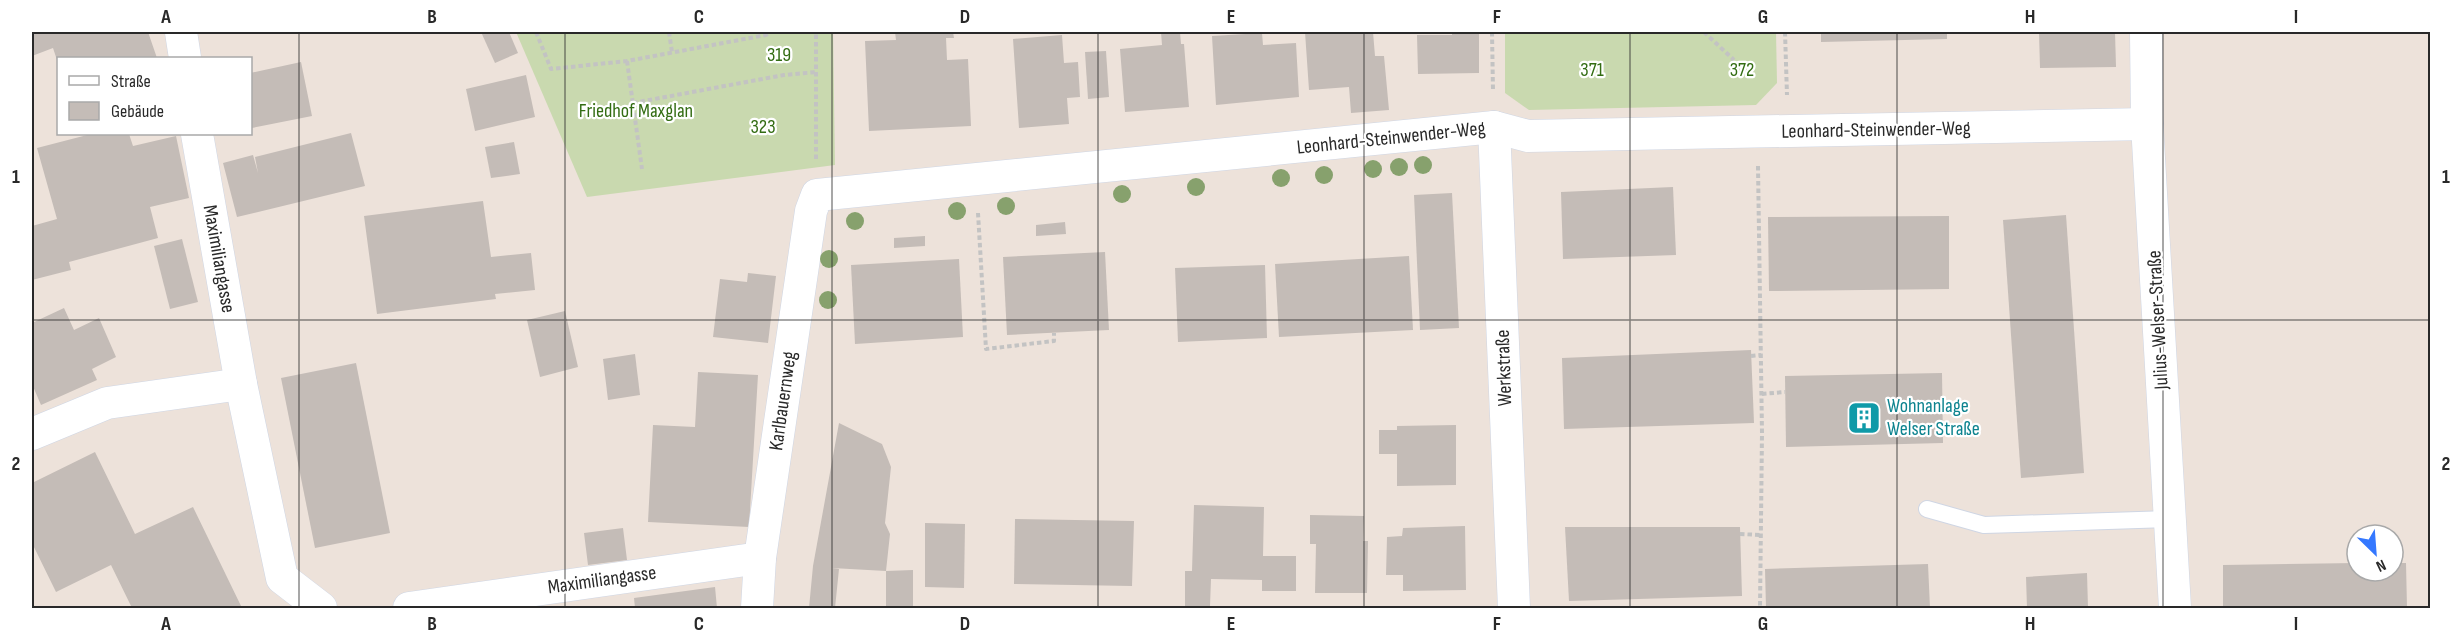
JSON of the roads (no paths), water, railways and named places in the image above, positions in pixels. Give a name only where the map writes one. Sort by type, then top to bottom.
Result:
[{"type":"street","points":[[180,32],[185,57]]},
{"type":"street","name":"Julius-Welser-Straße","points":[[2146,32],[2147,124],[2175,609]]},
{"type":"street","name":"Leonhard-Steinwender-Weg","points":[[817,195],[1494,128],[1528,136],[2147,124]]},
{"type":"street","name":"Werkstraße","points":[[1494,128],[1514,609]]},
{"type":"street","name":"Maximiliangasse","points":[[197,135],[241,384],[282,578],[321,609]]},
{"type":"street","name":"Karlbauernweg","points":[[757,609],[760,558],[811,211],[817,195]]},
{"type":"street","points":[[32,434],[107,403],[241,384]]},
{"type":"street","name":"Maximiliangasse","points":[[409,609],[760,558]]},
{"type":"lane","points":[[1927,509],[1984,525],[2169,519]]},
{"type":"place","name":"Wohnanlage Welser Straße","points":[[1864,418]]},
{"type":"park label","name":"319","points":[[779,55]]},
{"type":"park label","name":"371","points":[[1592,70]]},
{"type":"park label","name":"372","points":[[1742,70]]},
{"type":"park label","name":"Friedhof Maxglan","points":[[636,111]]},
{"type":"park label","name":"323","points":[[763,127]]}]
